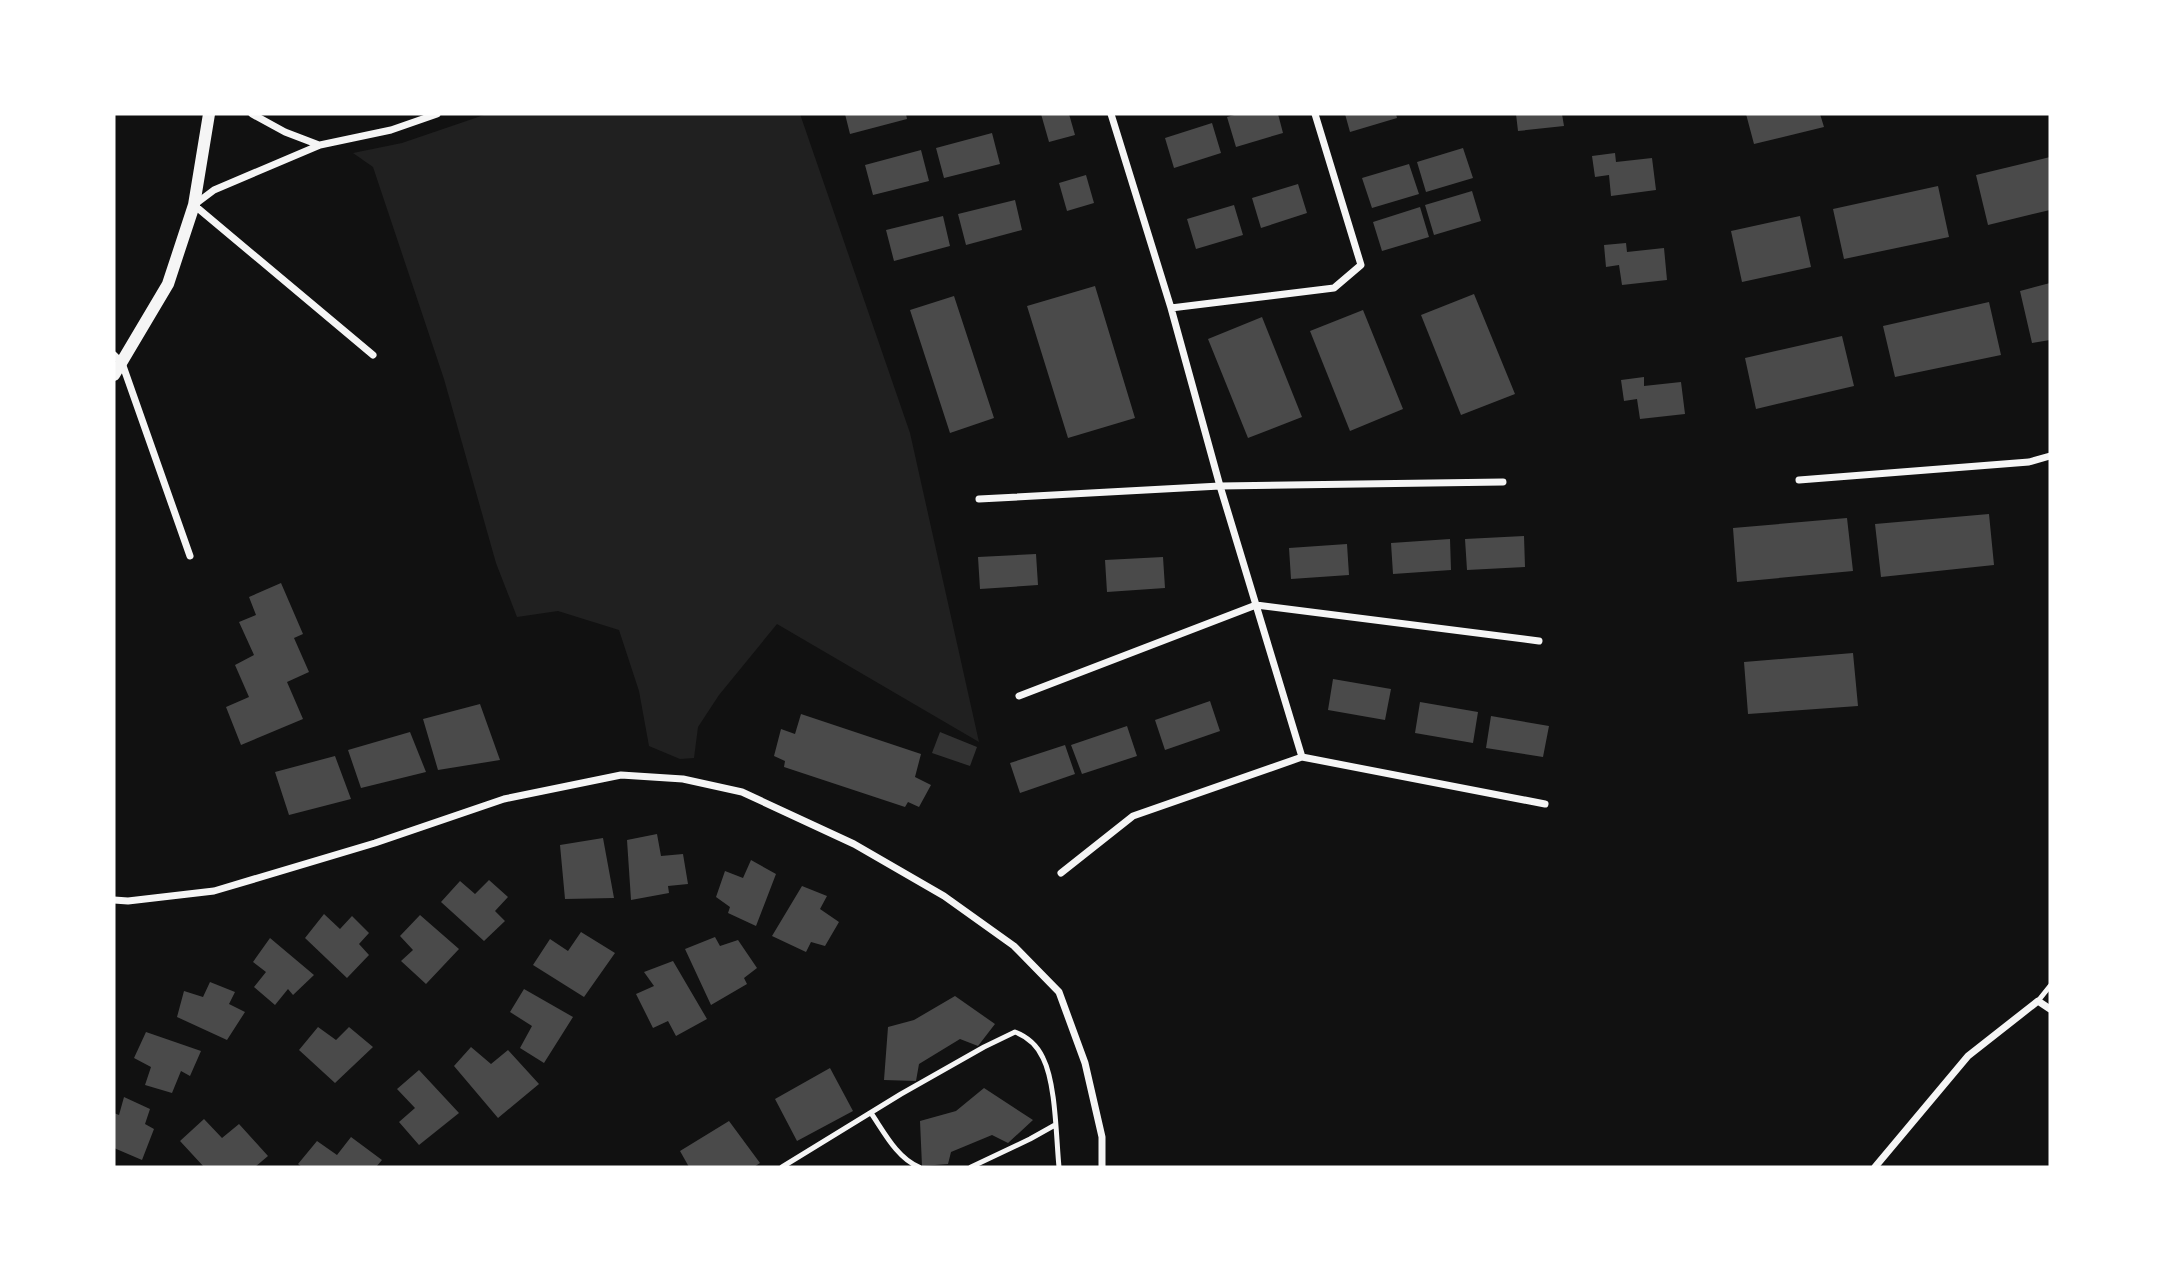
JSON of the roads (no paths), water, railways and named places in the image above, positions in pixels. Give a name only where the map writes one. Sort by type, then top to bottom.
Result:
[{"type":"street","points":[[114,375],[118,359],[168,284],[194,205],[209,114]]},
{"type":"street","points":[[252,114],[285,132],[320,145]]},
{"type":"street","points":[[194,205],[214,190],[320,145],[391,130],[437,114]]},
{"type":"street","points":[[1111,114],[1171,308],[1220,486],[1302,757]]},
{"type":"street","points":[[1171,308],[1334,288],[1361,265],[1315,114]]},
{"type":"street","points":[[194,205],[373,355]]},
{"type":"street","points":[[118,359],[190,556]]},
{"type":"street","points":[[1799,480],[2029,462],[2050,456]]},
{"type":"street","points":[[979,499],[1220,486],[1503,482]]},
{"type":"street","points":[[1019,696],[1256,605],[1539,641]]},
{"type":"street","points":[[1061,873],[1133,816],[1302,757],[1545,804]]},
{"type":"street","points":[[114,900],[128,901],[214,891],[375,844],[504,799],[621,775],[683,779],[742,792],[854,844],[944,896],[1014,946],[1059,992],[1085,1063],[1102,1137],[1102,1167]]},
{"type":"street","points":[[1875,1167],[1968,1056],[2038,1001],[2050,1009]]},
{"type":"lane","points":[[2038,1001],[2050,986]]},
{"type":"lane","points":[[782,1167],[871,1112],[1015,1032],[1028,1038],[1043,1058],[1051,1088],[1059,1167]]},
{"type":"lane","points":[[871,1112],[909,1163],[919,1167]]},
{"type":"lane","points":[[971,1167],[999,1156],[1055,1125]]}]
